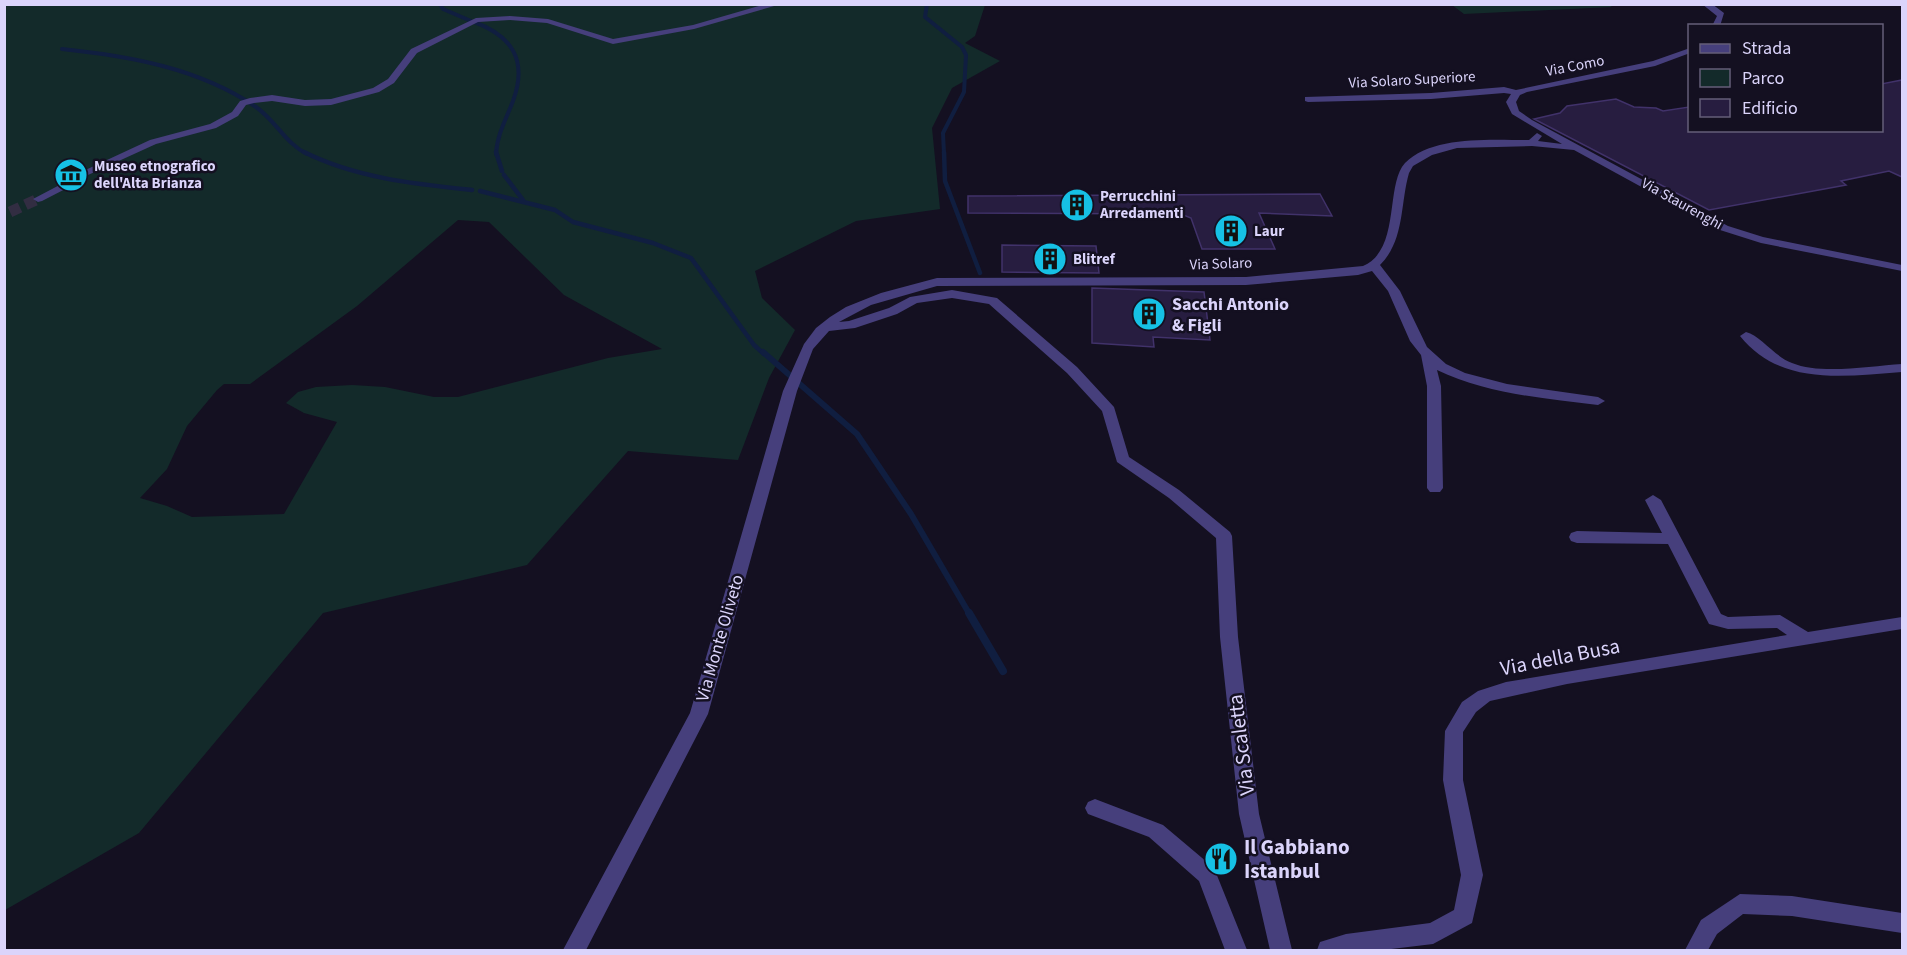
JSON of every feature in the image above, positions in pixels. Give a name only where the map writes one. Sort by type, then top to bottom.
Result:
[{"type":"street","points":[[84,173],[153,142],[188,135],[213,126],[235,114],[248,101],[272,98],[305,103],[331,102],[367,93],[391,81],[414,51],[476,20],[498,18],[548,21],[613,42],[694,27],[777,4]]},
{"type":"street","points":[[1706,4],[1721,15],[1717,24]]},
{"type":"street","name":"Via Como","points":[[1516,93],[1655,63],[1688,50]]},
{"type":"street","name":"Via Solaro Superiore","points":[[1308,99],[1431,96],[1504,90],[1516,93]]},
{"type":"street","points":[[1516,93],[1511,102],[1515,112],[1542,128],[1532,143]]},
{"type":"street","name":"Via Staurenghi","points":[[1542,128],[1724,228],[1761,240],[1902,268]]},
{"type":"street","points":[[1580,149],[1532,143],[1454,145],[1438,149],[1414,160],[1406,167],[1401,178],[1400,201],[1385,254],[1374,265],[1394,292],[1413,334],[1427,355],[1443,370],[1468,380],[1598,401]]},
{"type":"street","points":[[38,199],[71,182]]},
{"type":"street","name":"Via Solaro","points":[[833,322],[868,302],[899,290],[937,282],[1246,281],[1358,271],[1374,265]]},
{"type":"street","name":"Via Scaletta","points":[[833,322],[851,325],[893,311],[914,300],[952,294],[993,301],[1072,370],[1109,410],[1122,459],[1174,494],[1224,536],[1229,637],[1249,814],[1281,951]]},
{"type":"street","name":"Via Monte Oliveto","points":[[574,951],[699,714],[790,391],[811,343],[833,322]]},
{"type":"street","points":[[1746,336],[1773,359],[1805,372],[1902,368]]},
{"type":"street","points":[[1427,355],[1434,386],[1435,488]]},
{"type":"street","points":[[1653,500],[1715,619],[1728,623],[1779,621],[1804,638]]},
{"type":"street","points":[[1577,537],[1673,539]]},
{"type":"street","name":"Via della Busa","points":[[1328,951],[1346,945],[1433,933],[1464,916],[1472,875],[1453,780],[1454,731],[1469,707],[1484,696],[1568,676],[1902,623]]},
{"type":"street","points":[[1095,808],[1156,831],[1207,875],[1236,951]]},
{"type":"street","points":[[1696,951],[1709,927],[1740,904],[1792,906],[1902,923]]},
{"type":"green space","points":[[1608,4],[1612,7],[1464,14],[1452,5]]},
{"type":"green space","points":[[5,5],[985,5],[975,36],[965,43],[1000,61],[952,88],[932,128],[940,209],[856,221],[755,271],[762,298],[795,330],[769,378],[738,460],[628,451],[527,565],[323,613],[139,833],[5,910]],"holes":[[[458,220],[489,222],[564,295],[662,349],[608,358],[458,397],[434,397],[385,387],[352,385],[316,387],[298,392],[286,403],[304,413],[337,422],[284,514],[192,517],[140,498],[167,469],[187,426],[224,384],[250,384],[357,306]]]},
{"type":"building","points":[[1902,80],[1902,177],[1889,171],[1841,181],[1846,185],[1709,210],[1534,119],[1560,113],[1567,106],[1616,99],[1634,107],[1656,108],[1663,111],[1688,107],[1688,132],[1883,132],[1883,84]]},
{"type":"building","points":[[1320,194],[1332,216],[1259,213],[1275,249],[1202,249],[1191,218],[1181,214],[968,213],[968,196]]},
{"type":"building","name":"Blitref","points":[[1002,245],[1096,246],[1099,273],[1002,272]]},
{"type":"building","name":"Sacchi Antonio & Figli","points":[[1092,288],[1204,292],[1210,340],[1153,337],[1154,347],[1092,343]]},
{"type":"waterway","points":[[440,4],[443,9],[471,21]]},
{"type":"waterway","points":[[927,4],[925,17],[962,47],[966,55],[964,92],[943,133],[944,154]]},
{"type":"waterway","points":[[474,22],[498,34],[507,42],[513,51],[519,73],[513,101],[500,134],[496,153]]},
{"type":"waterway","points":[[62,49],[138,60],[211,82],[256,107],[293,144],[307,154]]},
{"type":"waterway","points":[[304,152],[365,174],[472,190]]},
{"type":"waterway","points":[[944,152],[945,181],[980,273]]},
{"type":"waterway","points":[[496,153],[502,171]]},
{"type":"waterway","points":[[504,175],[523,200]]},
{"type":"waterway","points":[[480,191],[555,210],[573,222],[653,243],[691,258],[754,345],[764,354]]},
{"type":"waterway","points":[[763,352],[857,434],[911,514],[970,615]]},
{"type":"waterway","points":[[969,613],[1003,671]]},
{"type":"tunnel","points":[[71,182],[80,174]]},
{"type":"tunnel","points":[[10,212],[38,199]]},
{"type":"place","name":"Museo etnografico dell'Alta Brianza","points":[[71,175]]},
{"type":"place","name":"Perrucchini Arredamenti","points":[[1077,205]]},
{"type":"place","name":"Laur","points":[[1231,231]]},
{"type":"place","name":"Blitref","points":[[1050,259]]},
{"type":"place","name":"Sacchi Antonio & Figli","points":[[1149,314]]},
{"type":"place","name":"Il Gabbiano Istanbul","points":[[1221,859]]}]
